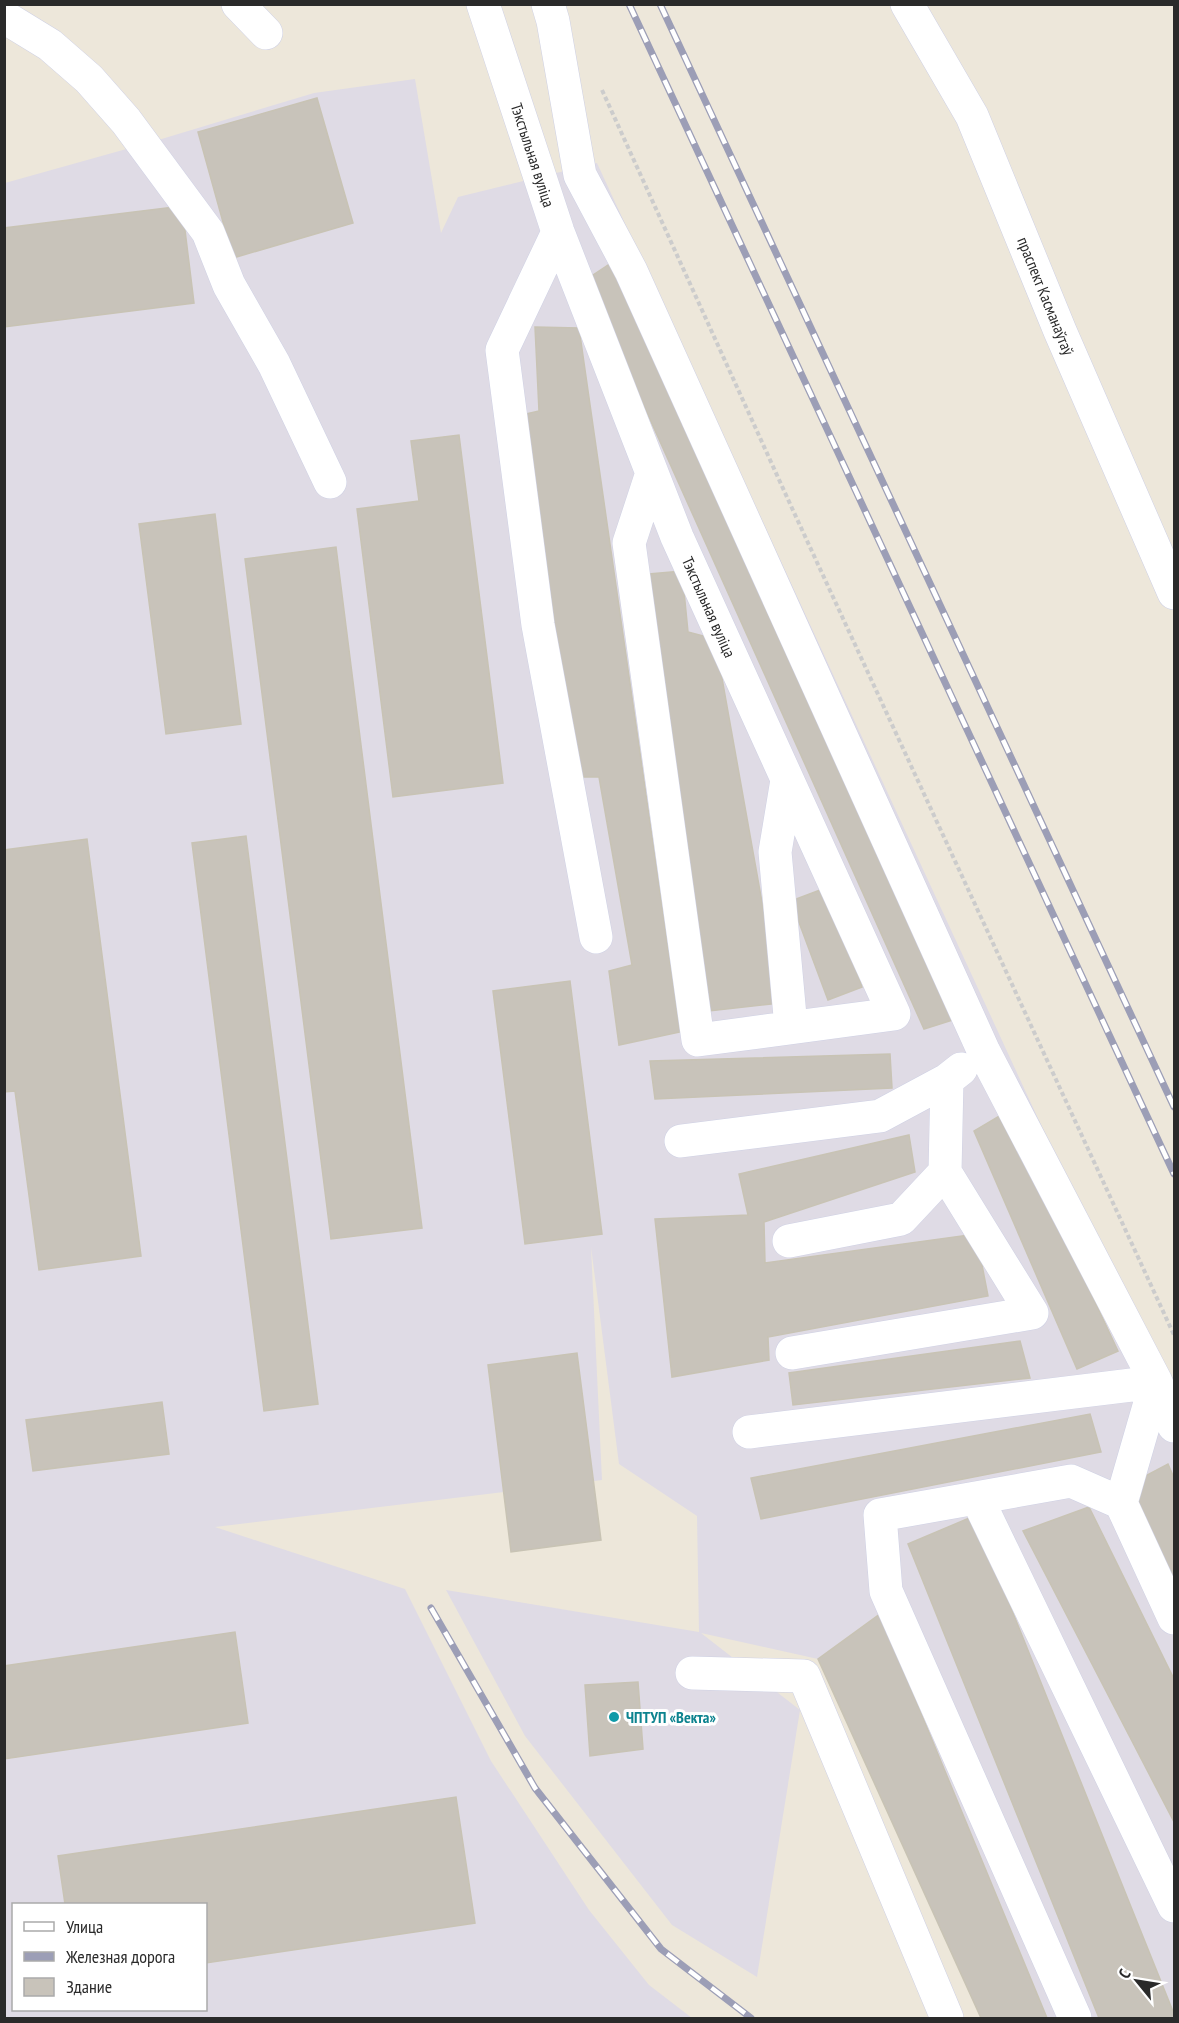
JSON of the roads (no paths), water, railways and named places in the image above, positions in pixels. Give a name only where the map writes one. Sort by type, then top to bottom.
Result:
[{"type":"street","points":[[238,4],[266,33]]},
{"type":"street","name":"Тэкстыльная вуліца","points":[[483,4],[558,232],[677,537],[894,1014],[698,1040],[629,543],[652,473]]},
{"type":"street","points":[[548,4],[580,175],[631,271],[984,1052],[1156,1382],[1174,1426]]},
{"type":"street","name":"праспект Касманаўтаў","points":[[907,4],[972,116],[1060,331],[1174,593]]},
{"type":"street","points":[[14,13],[89,79],[126,121],[208,232],[229,285],[274,364],[330,482]]},
{"type":"street","points":[[558,232],[502,350],[538,625],[596,937]]},
{"type":"street","points":[[787,780],[775,852],[791,1027]]},
{"type":"street","points":[[681,1141],[880,1116],[947,1080],[984,1052]]},
{"type":"street","points":[[792,1353],[1032,1313],[945,1172],[947,1080]]},
{"type":"street","points":[[789,1241],[901,1219],[945,1172]]},
{"type":"street","points":[[749,1432],[1156,1382]]},
{"type":"street","points":[[1156,1382],[1121,1503],[1174,1617]]},
{"type":"street","points":[[1075,2019],[886,1591],[880,1515],[1071,1481],[1121,1503]]},
{"type":"street","points":[[977,1498],[1174,1906]]},
{"type":"street","points":[[692,1673],[804,1676],[947,2019]]},
{"type":"railway","points":[[629,4],[1174,1174]]},
{"type":"railway","points":[[660,4],[1174,1107]]},
{"type":"railway","points":[[431,1608],[535,1788],[661,1949],[751,2018]]},
{"type":"place","name":"ЧПТУП «Векта»","points":[[614,1717]]}]
